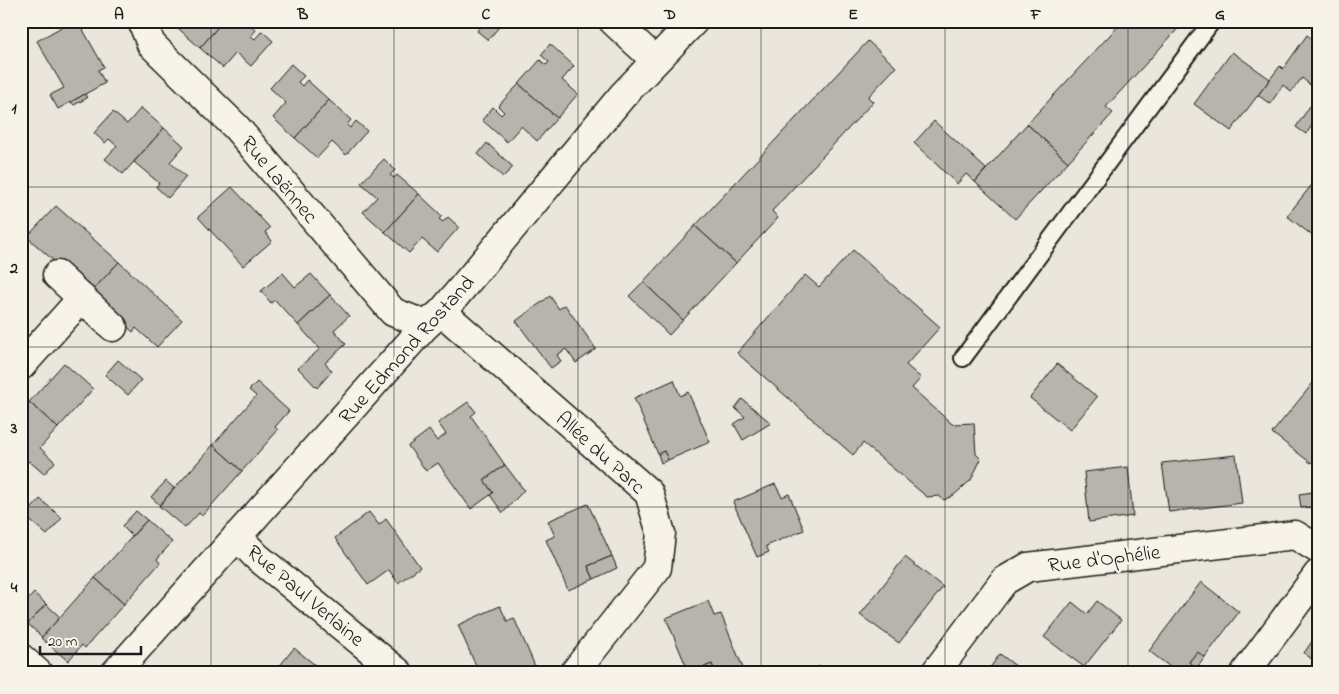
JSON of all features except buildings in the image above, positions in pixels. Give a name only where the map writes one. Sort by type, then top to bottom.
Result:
[{"type":"street","name":"Rue Laënnec","points":[[142,21],[151,44],[236,127],[393,312],[434,318]]},
{"type":"street","points":[[613,21],[655,60]]},
{"type":"street","name":"Rue Edmond Rostand","points":[[114,673],[434,318],[655,60],[694,21]]},
{"type":"street","points":[[57,275],[113,327]]},
{"type":"street","points":[[21,366],[82,298]]},
{"type":"street","name":"Allée du Parc","points":[[434,318],[649,493],[661,533],[657,568],[574,673]]},
{"type":"street","name":"Rue d'Ophélie","points":[[935,673],[1004,581],[1028,567],[1295,535],[1318,549]]},
{"type":"street","name":"Rue Paul Verlaine","points":[[237,536],[256,556],[399,673]]},
{"type":"street","points":[[1245,673],[1318,574]]},
{"type":"street","points":[[21,658],[38,673]]},
{"type":"lane","points":[[963,358],[1212,21]]}]
